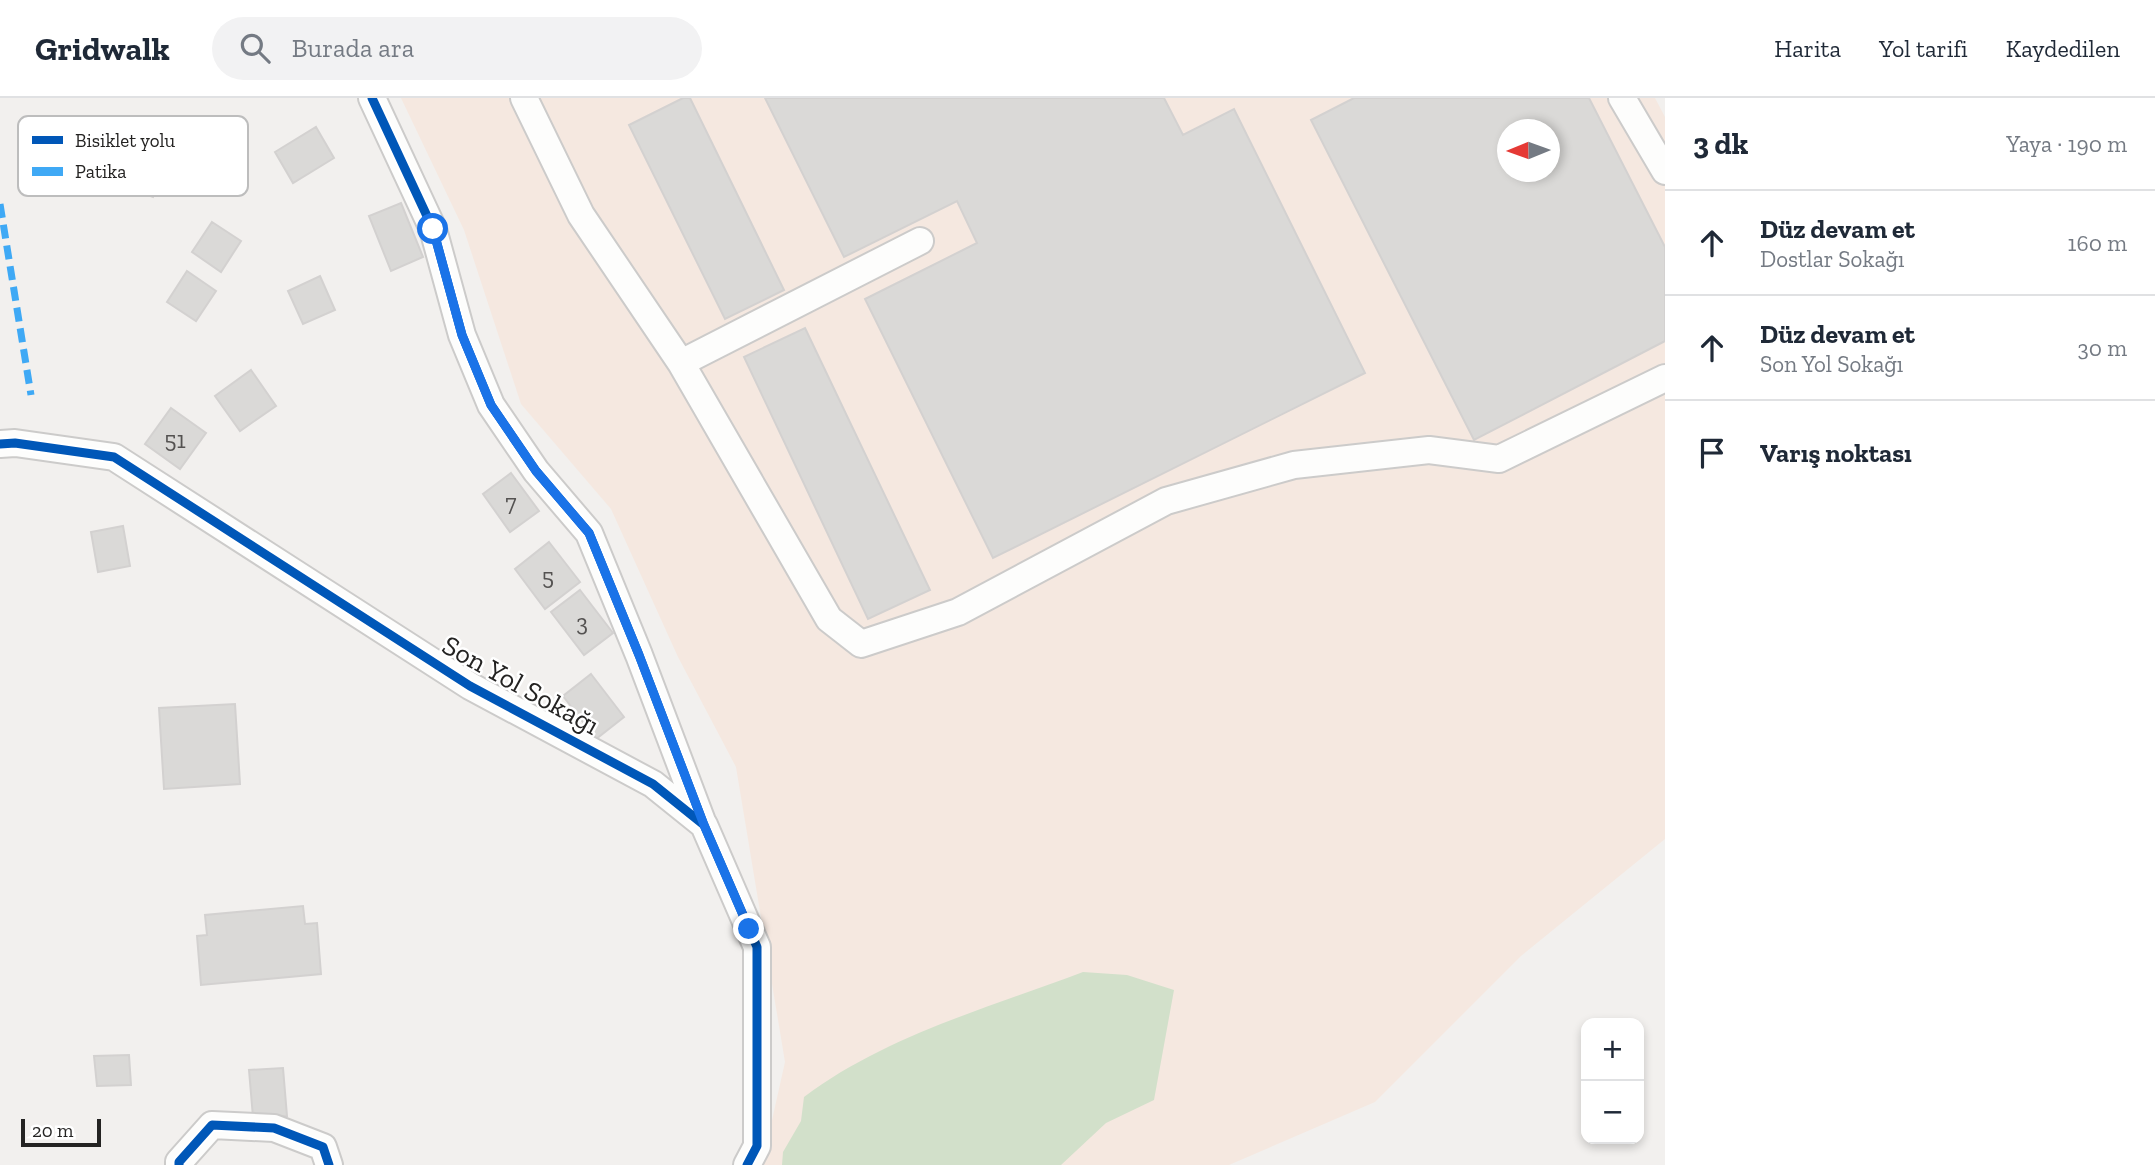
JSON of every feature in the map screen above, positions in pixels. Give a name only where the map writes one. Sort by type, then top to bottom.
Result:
[{"type":"street","points":[[372,98],[433,229],[462,335],[491,405],[536,471],[589,533],[704,825]]},
{"type":"street","points":[[524,98],[581,215],[681,363],[829,619],[861,645],[958,612],[1166,501],[1294,465],[1429,450],[1499,459],[1665,378]]},
{"type":"street","points":[[1622,98],[1665,170]]},
{"type":"street","points":[[681,363],[920,240]]},
{"type":"street","name":"Son Yol Sokağı","points":[[0,444],[15,443],[114,457],[470,686],[653,784],[704,825],[757,947],[757,1146],[747,1165]]},
{"type":"street","points":[[179,1165],[212,1125],[274,1128],[323,1147],[330,1165]]},
{"type":"shaded area","points":[[401,98],[1655,98],[1665,117],[1665,839],[1521,956],[1375,1102],[1229,1165],[762,1165],[785,1062],[736,767],[678,657],[611,509],[521,404],[464,230]]},
{"type":"green space","points":[[1083,972],[1127,975],[1174,990],[1154,1100],[1106,1123],[1061,1165],[782,1165],[783,1152],[801,1121],[804,1097],[835,1076],[868,1057],[938,1025]]},
{"type":"building","points":[[683,98],[690,98],[784,290],[725,319],[629,125]]},
{"type":"building","points":[[765,98],[1164,98],[1183,135],[1234,109],[1365,373],[993,558],[865,299],[977,243],[957,201],[844,257]]},
{"type":"building","points":[[1354,98],[1589,98],[1665,247],[1665,341],[1474,440],[1311,120]]},
{"type":"building","points":[[316,127],[334,158],[293,183],[275,152]]},
{"type":"building","points":[[401,203],[423,257],[391,271],[369,216]]},
{"type":"building","points":[[212,222],[241,241],[221,272],[192,252]]},
{"type":"building","points":[[187,271],[216,291],[196,321],[167,302]]},
{"type":"building","points":[[320,276],[335,310],[303,324],[288,291]]},
{"type":"building","points":[[805,328],[930,590],[868,619],[744,357]]},
{"type":"building","points":[[251,370],[276,406],[240,431],[215,396]]},
{"type":"building","points":[[171,408],[206,433],[180,469],[145,444]]},
{"type":"building","points":[[511,473],[539,511],[510,532],[483,494]]},
{"type":"building","points":[[123,526],[130,566],[98,572],[91,532]]},
{"type":"building","points":[[549,542],[580,582],[545,609],[515,569]]},
{"type":"building","points":[[580,590],[613,633],[584,655],[551,612]]},
{"type":"building","points":[[591,674],[624,717],[596,739],[563,696]]},
{"type":"building","points":[[235,704],[240,784],[164,789],[159,708]]},
{"type":"building","points":[[303,906],[305,924],[317,923],[321,974],[201,985],[197,936],[207,935],[205,915]]},
{"type":"building","points":[[129,1055],[131,1085],[97,1086],[94,1056]]},
{"type":"building","points":[[283,1068],[287,1116],[253,1117],[249,1070]]},
{"type":"marked path","points":[[0,204],[31,395]]},
{"type":"cycle path","points":[[372,98],[433,229],[462,335],[491,405],[536,471],[589,533],[704,825]]},
{"type":"cycle path","points":[[0,444],[15,443],[114,457],[470,686],[653,784],[704,825],[757,947],[757,1146],[747,1165]]},
{"type":"cycle path","points":[[179,1165],[212,1125],[274,1128],[323,1147],[329,1165]]},
{"type":"route","points":[[433,229],[462,335],[491,405],[536,471],[589,533],[704,825],[749,929]]}]
